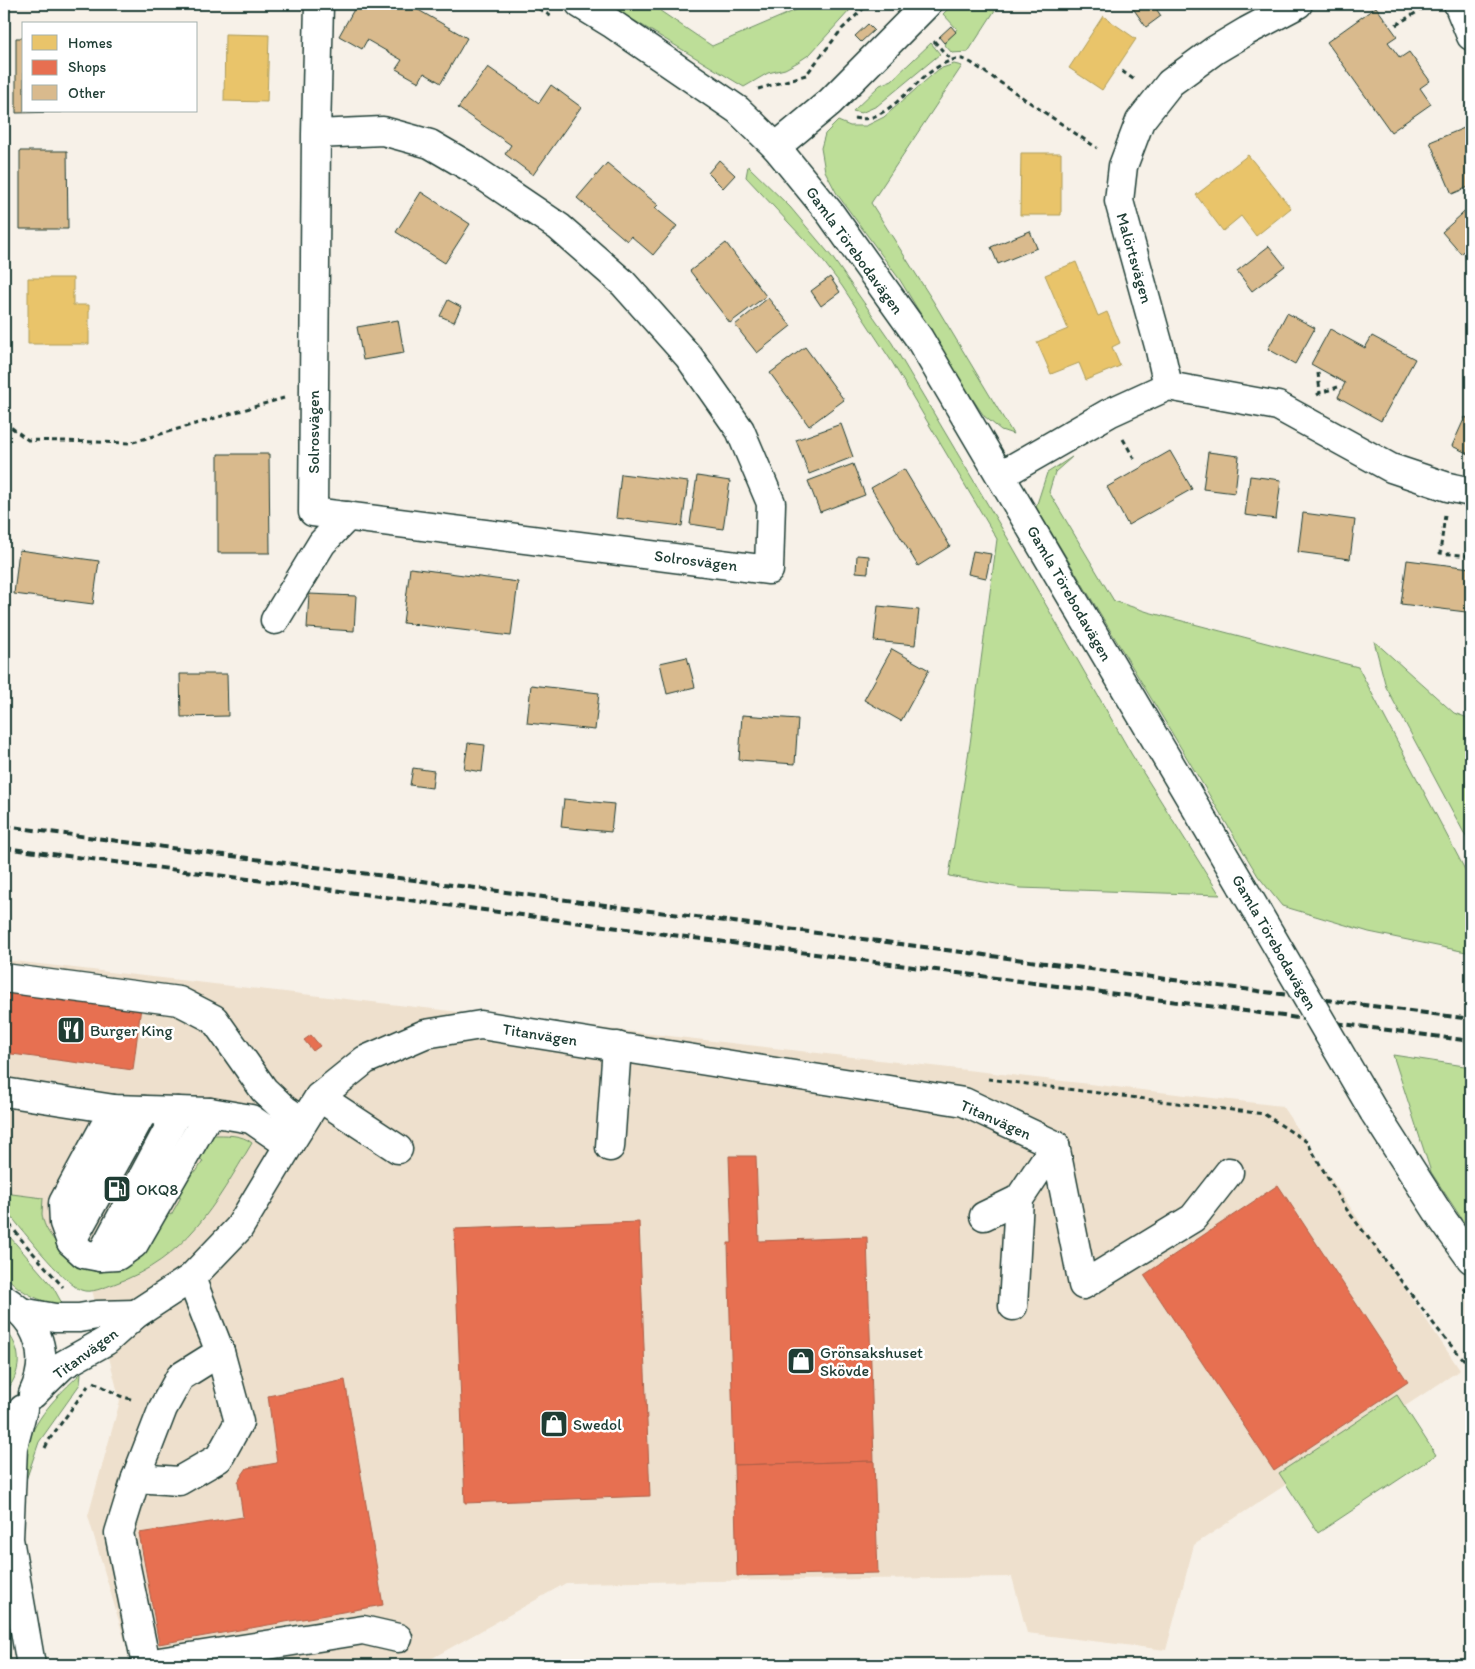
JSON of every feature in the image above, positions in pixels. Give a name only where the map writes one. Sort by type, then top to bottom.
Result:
[{"type":"street","name":"Solrosvägen","points":[[316,134],[383,131],[430,144],[559,227],[623,283],[690,356],[740,430],[772,503],[769,570],[314,512],[313,389],[316,134],[319,4]]},
{"type":"street","name":"Gamla Törebodavägen","points":[[580,4],[612,23],[738,110],[776,147],[830,213],[919,338],[1374,1112],[1443,1220],[1471,1259]]},
{"type":"street","points":[[776,147],[830,102],[927,4]]},
{"type":"street","name":"Malörtsvägen","points":[[1168,386],[1159,346],[1119,201],[1123,166],[1140,121],[1170,83],[1215,50],[1246,31],[1298,4]]},
{"type":"street","points":[[1458,4],[1471,36]]},
{"type":"street","points":[[1001,475],[1109,413],[1168,386],[1278,406],[1391,468],[1460,489]]},
{"type":"street","points":[[275,620],[322,543],[348,516]]},
{"type":"street","points":[[4,978],[178,1001],[214,1019],[264,1090],[285,1110],[303,1122]]},
{"type":"street","name":"Titanvägen","points":[[20,1408],[63,1365],[106,1340],[136,1314],[191,1278],[239,1228],[319,1097],[365,1060],[425,1034],[481,1025],[964,1102],[1055,1145]]},
{"type":"street","points":[[610,1147],[617,1046]]},
{"type":"street","points":[[4,1092],[114,1109],[210,1112],[251,1119],[289,1144]]},
{"type":"street","points":[[319,1097],[398,1149]]},
{"type":"street","points":[[114,1109],[63,1204],[64,1223],[71,1242],[84,1254],[117,1256],[134,1244],[210,1112]]},
{"type":"street","points":[[71,1242],[144,1110]]},
{"type":"street","points":[[100,1256],[178,1111]]},
{"type":"street","points":[[1055,1145],[1083,1285],[1193,1218],[1229,1172]]},
{"type":"street","points":[[984,1216],[1019,1199],[1055,1145]]},
{"type":"street","points":[[1013,1306],[1019,1199]]},
{"type":"street","points":[[136,1478],[179,1481],[218,1458],[239,1422],[220,1352],[191,1278]]},
{"type":"street","points":[[12,1305],[34,1329],[41,1350],[41,1372],[20,1408],[13,1447],[6,1534],[31,1665]]},
{"type":"street","name":"Titanvägen","points":[[12,1305],[63,1318],[136,1314]]},
{"type":"street","points":[[220,1352],[180,1377],[163,1408],[136,1478],[119,1533],[146,1664],[363,1630],[398,1638]]},
{"type":"path","points":[[531,4],[554,19]]},
{"type":"path","points":[[758,90],[806,75],[842,29],[868,4]]},
{"type":"path","points":[[1396,24],[1430,4]]},
{"type":"path","points":[[934,41],[952,60]]},
{"type":"path","points":[[806,75],[830,102],[850,118],[862,120],[879,116],[934,68],[952,60],[962,59],[973,64],[1123,166]]},
{"type":"path","points":[[1318,372],[1320,392]]},
{"type":"path","points":[[4,422],[28,440],[130,443],[313,389]]},
{"type":"path","points":[[1460,489],[1440,552],[1471,556]]},
{"type":"path","points":[[981,1078],[1264,1114],[1306,1142],[1344,1206],[1446,1340],[1471,1367]]},
{"type":"path","points":[[4,1217],[25,1244],[69,1293]]},
{"type":"path","points":[[43,1454],[49,1440],[92,1381],[120,1396],[163,1408]]},
{"type":"shaded area","points":[[4,960],[1282,1106],[1460,1370],[1194,1545],[1166,1650],[1027,1633],[1012,1577],[566,1583],[420,1665],[132,1665],[88,1516],[120,1401],[90,1282],[4,1198]]},
{"type":"green space","points":[[607,4],[650,4],[712,46],[810,4],[857,4],[810,54],[785,69],[768,73],[744,87]]},
{"type":"green space","points":[[953,4],[999,4],[968,52],[952,53],[944,44],[957,29],[943,14]]},
{"type":"green space","points":[[931,43],[940,54],[877,106],[861,113],[853,111],[880,85],[892,80]]},
{"type":"green space","points":[[954,64],[962,66],[871,203],[1013,434],[1001,430],[984,416],[900,280],[837,194],[825,171],[821,148],[825,134],[838,121],[850,126],[866,126],[884,117],[939,69]]},
{"type":"green space","points":[[748,166],[790,207],[832,257],[892,343],[1007,537],[1132,755],[1220,895],[1020,888],[949,876],[970,744],[997,539],[892,362],[842,286],[817,253],[746,177]]},
{"type":"green space","points":[[1072,457],[1055,472],[1049,492],[1114,601],[1148,612],[1358,667],[1471,881],[1471,953],[1369,932],[1282,906],[1258,876],[1036,507],[1047,473]]},
{"type":"green space","points":[[1374,641],[1454,713],[1471,719],[1471,846],[1386,687]]},
{"type":"green space","points":[[1393,1055],[1471,1067],[1471,1233],[1431,1172]]},
{"type":"green space","points":[[212,1135],[228,1135],[243,1138],[252,1143],[211,1208],[180,1245],[161,1260],[139,1273],[114,1284],[93,1291],[81,1290],[73,1285],[41,1253],[4,1207],[4,1193],[43,1198],[43,1221],[57,1244],[72,1257],[162,1210],[171,1215],[181,1197],[174,1193],[189,1169],[196,1172],[203,1161],[197,1156]]},
{"type":"green space","points":[[4,1230],[53,1287],[64,1307],[31,1295],[10,1281],[4,1274]]},
{"type":"green space","points":[[4,1328],[15,1345],[18,1361],[14,1378],[4,1394]]},
{"type":"green space","points":[[81,1373],[80,1384],[39,1442],[26,1480],[21,1484],[24,1456],[34,1429],[55,1399]]},
{"type":"green space","points":[[1397,1395],[1436,1455],[1318,1533],[1279,1473]]},
{"type":"green space","points":[[4,1626],[11,1665],[4,1665]]},
{"type":"building: Homes","points":[[1103,16],[1136,39],[1102,90],[1069,68]]},
{"type":"building: Homes","points":[[225,34],[269,35],[267,102],[224,101]]},
{"type":"building: Homes","points":[[1021,153],[1061,153],[1061,215],[1020,215]]},
{"type":"building: Homes","points":[[1248,155],[1291,208],[1256,236],[1241,216],[1223,231],[1196,195]]},
{"type":"building: Homes","points":[[1076,262],[1098,316],[1107,312],[1120,343],[1112,347],[1120,366],[1086,380],[1079,363],[1051,374],[1037,342],[1068,329],[1045,275]]},
{"type":"building: Homes","points":[[28,278],[73,278],[73,305],[89,305],[89,344],[28,344]]},
{"type":"building: Shops","name":"Burger King","points":[[4,989],[141,1007],[133,1070],[4,1053]]},
{"type":"building: Shops","points":[[311,1035],[320,1046],[313,1051],[304,1040]]},
{"type":"building: Shops","name":"Grönsakshuset Skövde","points":[[729,1156],[756,1156],[759,1241],[867,1237],[874,1461],[734,1465],[728,1243],[732,1243]]},
{"type":"building: Shops","points":[[1278,1185],[1408,1382],[1274,1471],[1144,1275]]},
{"type":"building: Shops","name":"Swedol","points":[[639,1222],[650,1496],[465,1503],[454,1229]]},
{"type":"building: Shops","points":[[345,1380],[383,1605],[159,1644],[139,1533],[243,1517],[238,1482],[242,1475],[247,1468],[277,1463],[268,1396]]},
{"type":"building: Shops","points":[[874,1461],[878,1573],[737,1576],[734,1465]]},
{"type":"building: Other","points":[[357,4],[408,4],[467,38],[441,83],[424,73],[419,82],[396,69],[402,60],[367,40],[362,49],[339,36]]},
{"type":"building: Other","points":[[1130,4],[1153,4],[1161,16],[1146,27]]},
{"type":"building: Other","points":[[1376,7],[1397,36],[1388,42],[1400,58],[1409,52],[1430,81],[1420,88],[1431,104],[1391,132],[1327,42]]},
{"type":"building: Other","points":[[868,24],[874,30],[861,42],[855,36]]},
{"type":"building: Other","points":[[951,26],[956,32],[944,43],[939,37]]},
{"type":"building: Other","points":[[16,38],[22,38],[22,112],[62,112],[16,113]]},
{"type":"building: Other","points":[[488,67],[539,103],[551,85],[581,107],[533,175],[505,154],[511,145],[458,108]]},
{"type":"building: Other","points":[[1469,126],[1471,132],[1471,186],[1452,194],[1430,142]]},
{"type":"building: Other","points":[[20,151],[67,151],[68,229],[20,229]]},
{"type":"building: Other","points":[[719,160],[735,175],[723,188],[708,173]]},
{"type":"building: Other","points":[[607,163],[658,205],[655,208],[677,226],[653,255],[631,236],[627,241],[577,198]]},
{"type":"building: Other","points":[[421,192],[470,224],[445,263],[396,232]]},
{"type":"building: Other","points":[[1471,206],[1471,245],[1461,254],[1442,232]]},
{"type":"building: Other","points":[[1030,231],[1037,248],[998,264],[991,247]]},
{"type":"building: Other","points":[[726,243],[766,296],[730,323],[690,271]]},
{"type":"building: Other","points":[[1269,246],[1285,266],[1252,291],[1237,271]]},
{"type":"building: Other","points":[[830,277],[840,292],[821,306],[811,291]]},
{"type":"building: Other","points":[[768,298],[791,326],[757,353],[735,325]]},
{"type":"building: Other","points":[[448,300],[461,307],[454,322],[440,316]]},
{"type":"building: Other","points":[[1287,313],[1315,328],[1295,364],[1268,349]]},
{"type":"building: Other","points":[[398,320],[404,353],[363,360],[357,327]]},
{"type":"building: Other","points":[[1330,329],[1365,348],[1372,336],[1415,359],[1381,421],[1338,397],[1345,383],[1311,364]]},
{"type":"building: Other","points":[[805,347],[844,400],[809,426],[770,373]]},
{"type":"building: Other","points":[[1465,417],[1471,420],[1471,455],[1452,446]]},
{"type":"building: Other","points":[[841,424],[853,457],[809,474],[796,440]]},
{"type":"building: Other","points":[[1170,451],[1192,489],[1128,525],[1107,487]]},
{"type":"building: Other","points":[[1208,452],[1239,456],[1235,493],[1203,489]]},
{"type":"building: Other","points":[[218,454],[269,454],[270,553],[218,553]]},
{"type":"building: Other","points":[[853,464],[865,495],[820,512],[808,481]]},
{"type":"building: Other","points":[[904,469],[950,546],[918,566],[871,488]]},
{"type":"building: Other","points":[[621,474],[688,482],[682,526],[616,518]]},
{"type":"building: Other","points":[[697,476],[730,481],[723,529],[690,524]]},
{"type":"building: Other","points":[[1250,476],[1281,480],[1276,519],[1245,515]]},
{"type":"building: Other","points":[[1303,513],[1355,520],[1350,559],[1298,552]]},
{"type":"building: Other","points":[[19,550],[99,561],[93,604],[14,594]]},
{"type":"building: Other","points":[[973,551],[991,554],[986,578],[968,574]]},
{"type":"building: Other","points":[[857,555],[869,556],[868,573],[856,572]]},
{"type":"building: Other","points":[[1407,560],[1471,568],[1466,612],[1401,604]]},
{"type":"building: Other","points":[[410,568],[518,582],[511,636],[403,623]]},
{"type":"building: Other","points":[[309,594],[356,596],[354,631],[307,628]]},
{"type":"building: Other","points":[[878,606],[919,610],[915,645],[874,641]]},
{"type":"building: Other","points":[[892,649],[929,670],[901,721],[864,700]]},
{"type":"building: Other","points":[[687,657],[695,687],[667,694],[660,663]]},
{"type":"building: Other","points":[[180,674],[227,674],[228,716],[181,717]]},
{"type":"building: Other","points":[[531,685],[599,693],[595,730],[527,723]]},
{"type":"building: Other","points":[[742,715],[798,719],[795,764],[739,760]]},
{"type":"building: Other","points":[[468,743],[485,745],[482,772],[464,769]]},
{"type":"building: Other","points":[[413,768],[434,771],[432,788],[410,785]]},
{"type":"building: Other","points":[[564,799],[614,804],[611,832],[561,827]]},
{"type":"railway","points":[[4,826],[1471,1019]]},
{"type":"railway","points":[[4,848],[1471,1041]]},
{"type":"place","name":"Burger King","points":[[71,1030]]},
{"type":"place","name":"OKQ8","points":[[117,1189]]},
{"type":"place","name":"Grönsakshuset Skövde","points":[[801,1361]]},
{"type":"place","name":"Swedol","points":[[554,1424]]}]
